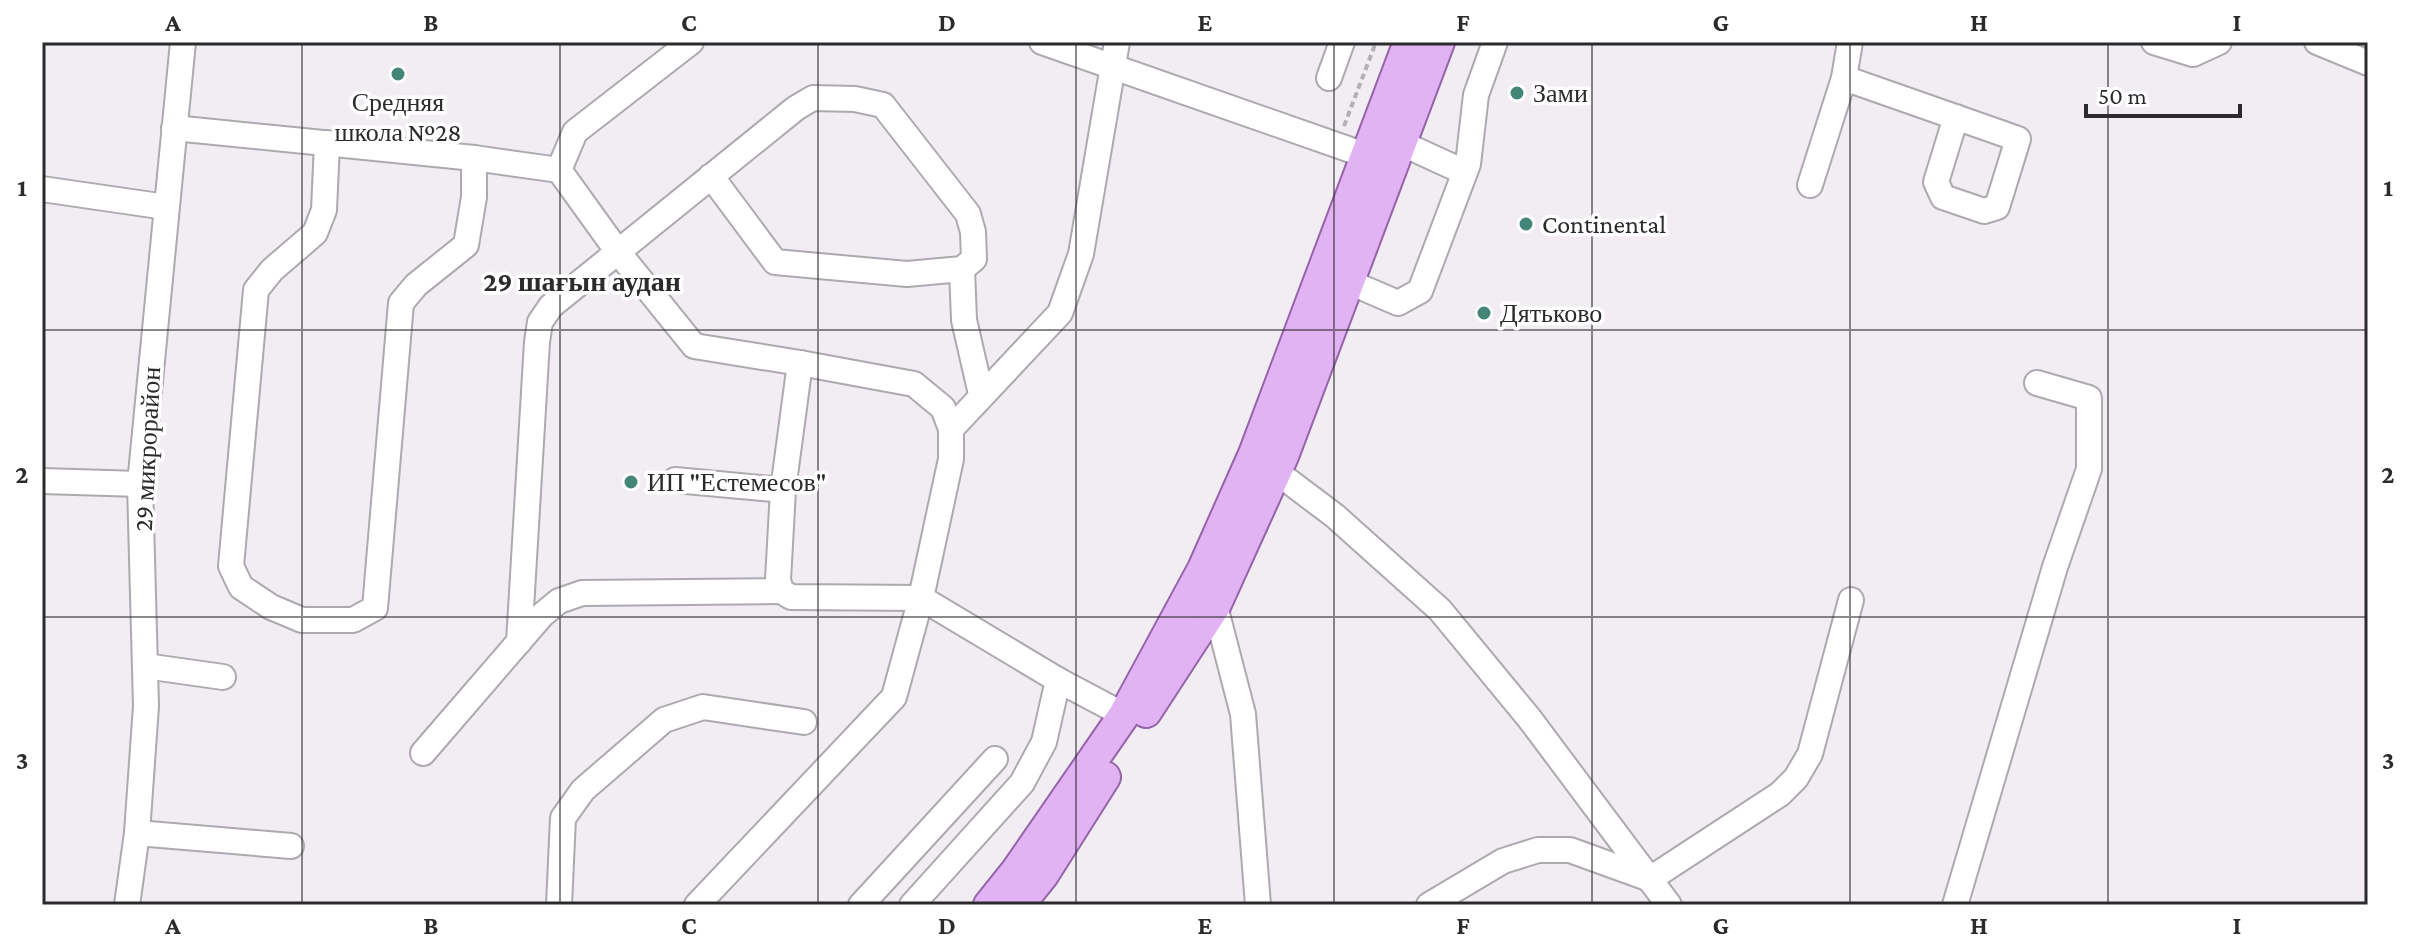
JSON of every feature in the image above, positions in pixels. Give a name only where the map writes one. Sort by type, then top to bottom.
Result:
[{"type":"main road","points":[[989,905],[1215,606],[1409,42]]},
{"type":"main road","points":[[1019,905],[1043,875],[1132,719],[1203,569],[1265,463],[1283,456],[1349,282],[1374,151],[1439,42]]},
{"type":"street","name":"29 микрорайон","points":[[127,905],[137,833],[146,706],[140,484],[183,42]]},
{"type":"street","points":[[559,170],[575,132],[691,42]]},
{"type":"street","points":[[1042,42],[1374,151],[1464,172]]},
{"type":"street","points":[[951,429],[1060,313],[1081,254],[1117,42]]},
{"type":"street","points":[[1329,78],[1342,42]]},
{"type":"street","points":[[1349,282],[1398,303],[1420,291],[1468,164],[1476,95],[1495,42]]},
{"type":"street","points":[[1810,185],[1844,78],[1850,42]]},
{"type":"street","points":[[2154,42],[2195,48],[2219,42]]},
{"type":"street","points":[[2317,42],[2368,63]]},
{"type":"street","points":[[1844,78],[1956,117]]},
{"type":"street","points":[[519,642],[540,322],[551,306],[711,176],[796,108],[813,98],[855,99],[883,105],[968,214],[973,232],[974,259],[962,269],[907,274],[775,262],[711,176]]},
{"type":"street","points":[[174,128],[474,158],[559,170],[618,252],[694,346],[914,384],[943,408],[951,429],[951,459],[921,598],[894,697],[697,905]]},
{"type":"street","points":[[327,143],[324,210],[315,233],[272,270],[256,290],[231,566],[241,587],[271,607],[302,620],[353,620],[375,608],[401,303],[416,285],[466,245],[474,197],[474,158]]},
{"type":"street","points":[[42,189],[166,207]]},
{"type":"street","points":[[962,269],[964,320],[981,394]]},
{"type":"street","points":[[781,591],[778,580],[783,490],[800,363]]},
{"type":"street","points":[[1955,905],[2055,567],[2089,469],[2089,398],[2037,383]]},
{"type":"street","points":[[1265,463],[1335,516],[1440,610],[1529,718],[1669,905]]},
{"type":"street","points":[[675,480],[783,490]]},
{"type":"street","points":[[42,481],[140,484]]},
{"type":"street","points":[[423,753],[542,615],[559,601],[582,593],[781,591],[791,597],[921,598],[1058,680],[1132,719]]},
{"type":"street","points":[[1650,879],[1744,819],[1780,794],[1796,778],[1810,754],[1851,600]]},
{"type":"street","points":[[1215,606],[1243,714],[1258,905]]},
{"type":"street","points":[[145,666],[223,677]]},
{"type":"street","points":[[912,905],[1022,783],[1044,742],[1058,680]]},
{"type":"street","points":[[559,905],[563,818],[583,790],[664,720],[703,707],[804,722]]},
{"type":"street","points":[[861,905],[995,759]]},
{"type":"street","points":[[137,833],[291,846]]},
{"type":"street","points":[[1429,905],[1503,861],[1538,850],[1570,850],[1650,879]]},
{"type":"path","points":[[1374,151],[1376,42]]},
{"type":"place","name":"Средняя школа №28","points":[[398,74]]},
{"type":"place","name":"Зами","points":[[1517,93]]},
{"type":"place","name":"Continental","points":[[1526,224]]},
{"type":"place","name":"Дятьково","points":[[1484,313]]},
{"type":"place","name":"ИП \"Естемесов\"","points":[[631,482]]},
{"type":"district","name":"29 шағын аудан","points":[[582,281]]}]
